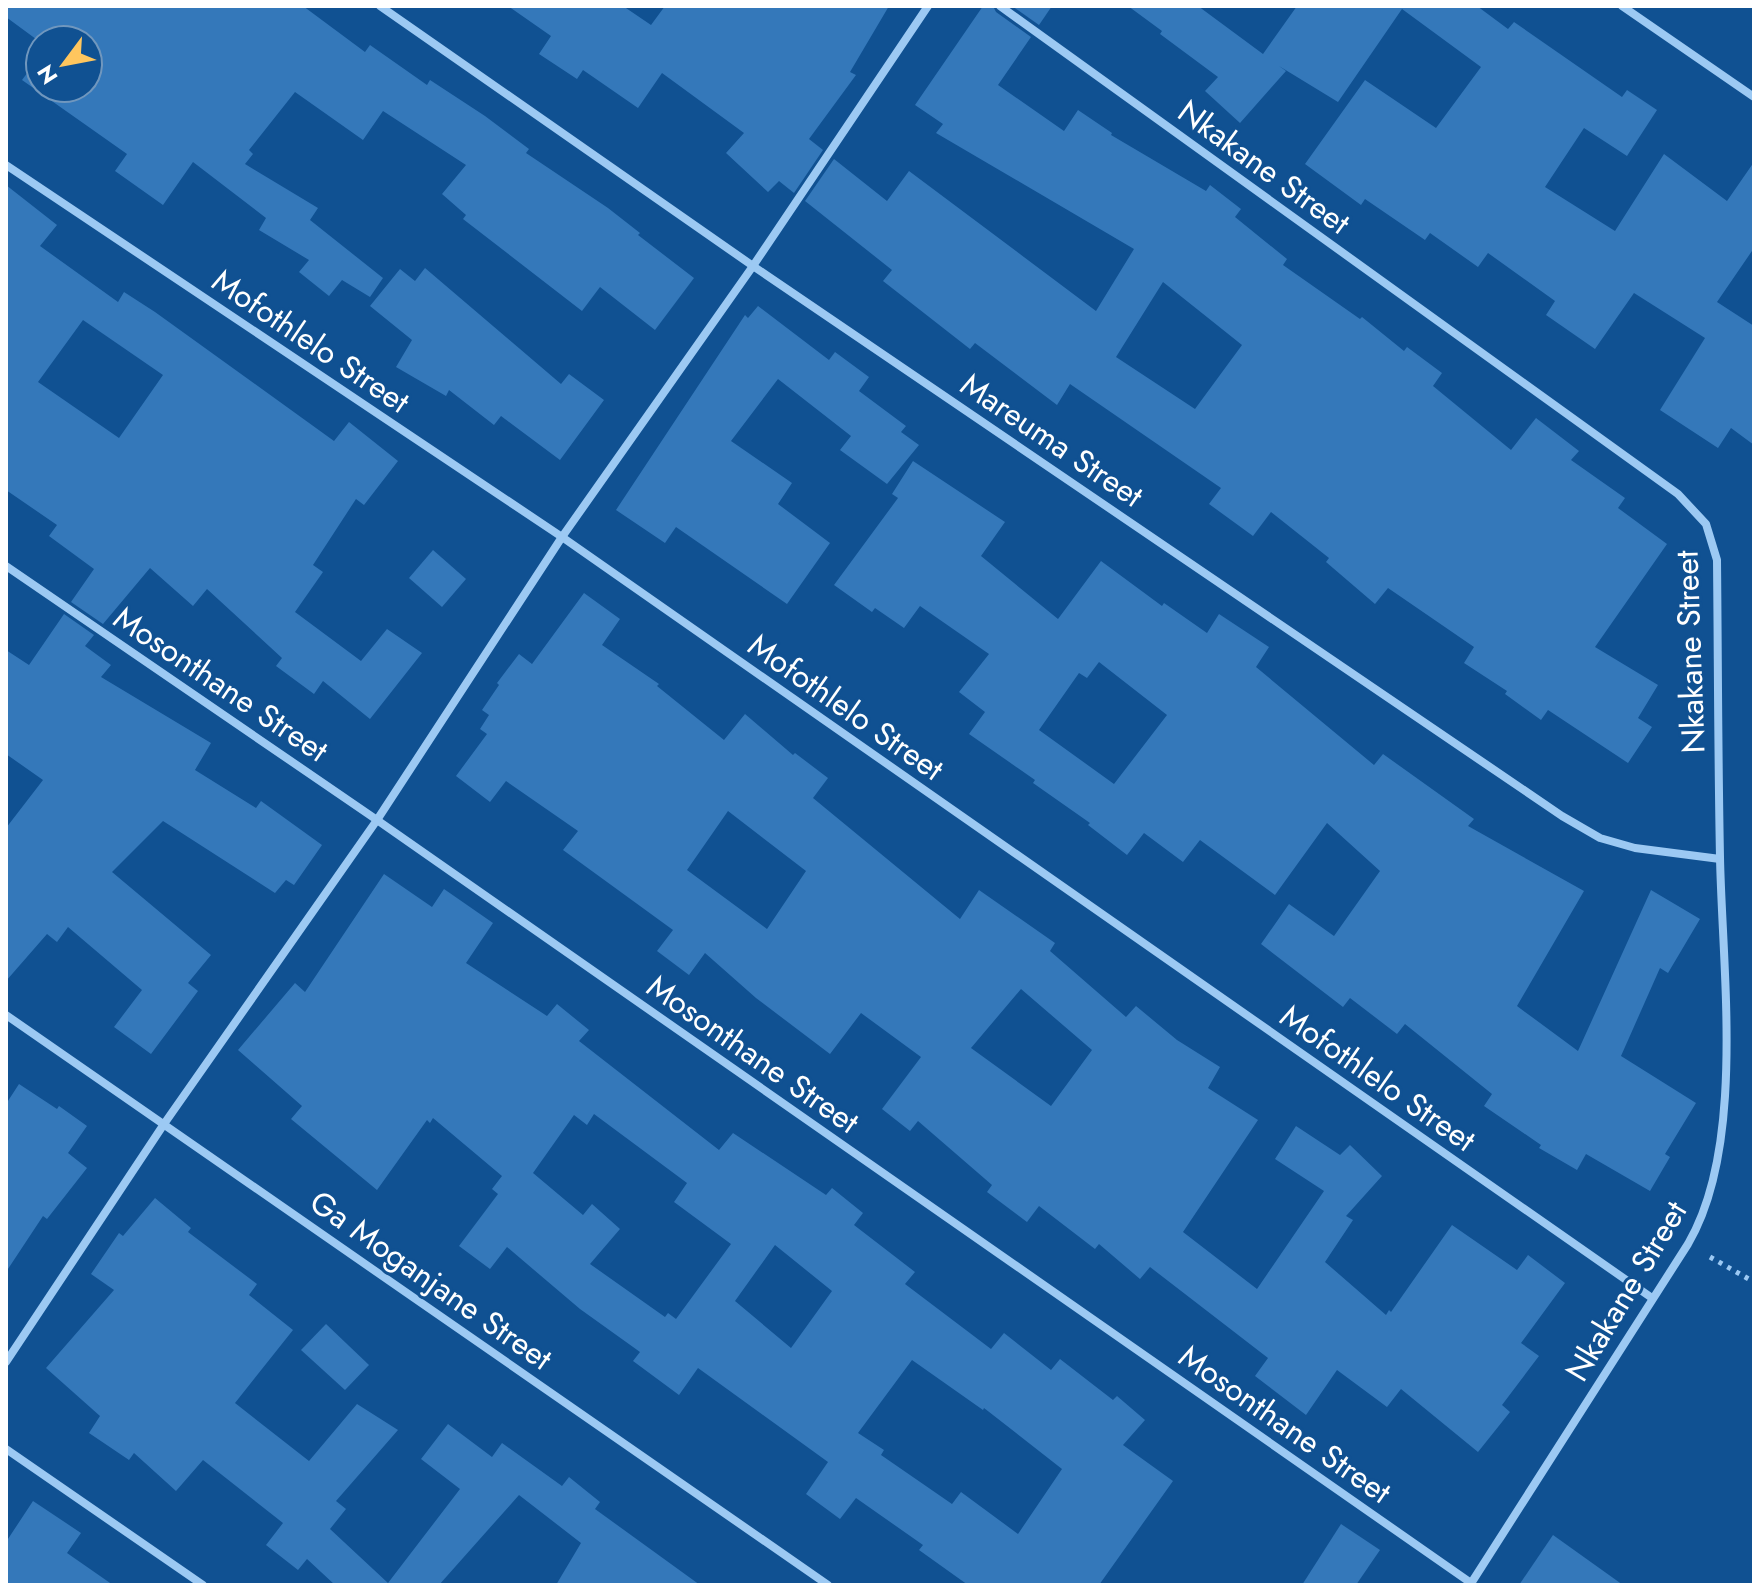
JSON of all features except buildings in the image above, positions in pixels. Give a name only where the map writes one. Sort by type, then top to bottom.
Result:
[{"type":"street","name":"Mareuma Street","points":[[380,6],[753,266],[1562,816],[1600,838],[1635,848],[1720,859]]},
{"type":"street","points":[[6,1362],[164,1124],[377,820],[562,537],[753,266],[928,6]]},
{"type":"street","name":"Nkakane Street","points":[[1000,6],[1678,494],[1706,524],[1717,560],[1726,1083],[1714,1180],[1702,1220],[1688,1244],[1471,1584]]},
{"type":"street","points":[[1622,6],[1754,97]]},
{"type":"street","name":"Mofothlelo Street","points":[[6,165],[562,537],[1652,1298]]},
{"type":"street","name":"Mosonthane Street","points":[[6,566],[377,820],[1471,1584]]},
{"type":"street","name":"Ga Moganjane Street","points":[[6,1015],[828,1585]]},
{"type":"street","points":[[6,1449],[203,1585]]},
{"type":"path","points":[[1688,1244],[1754,1282]]}]
